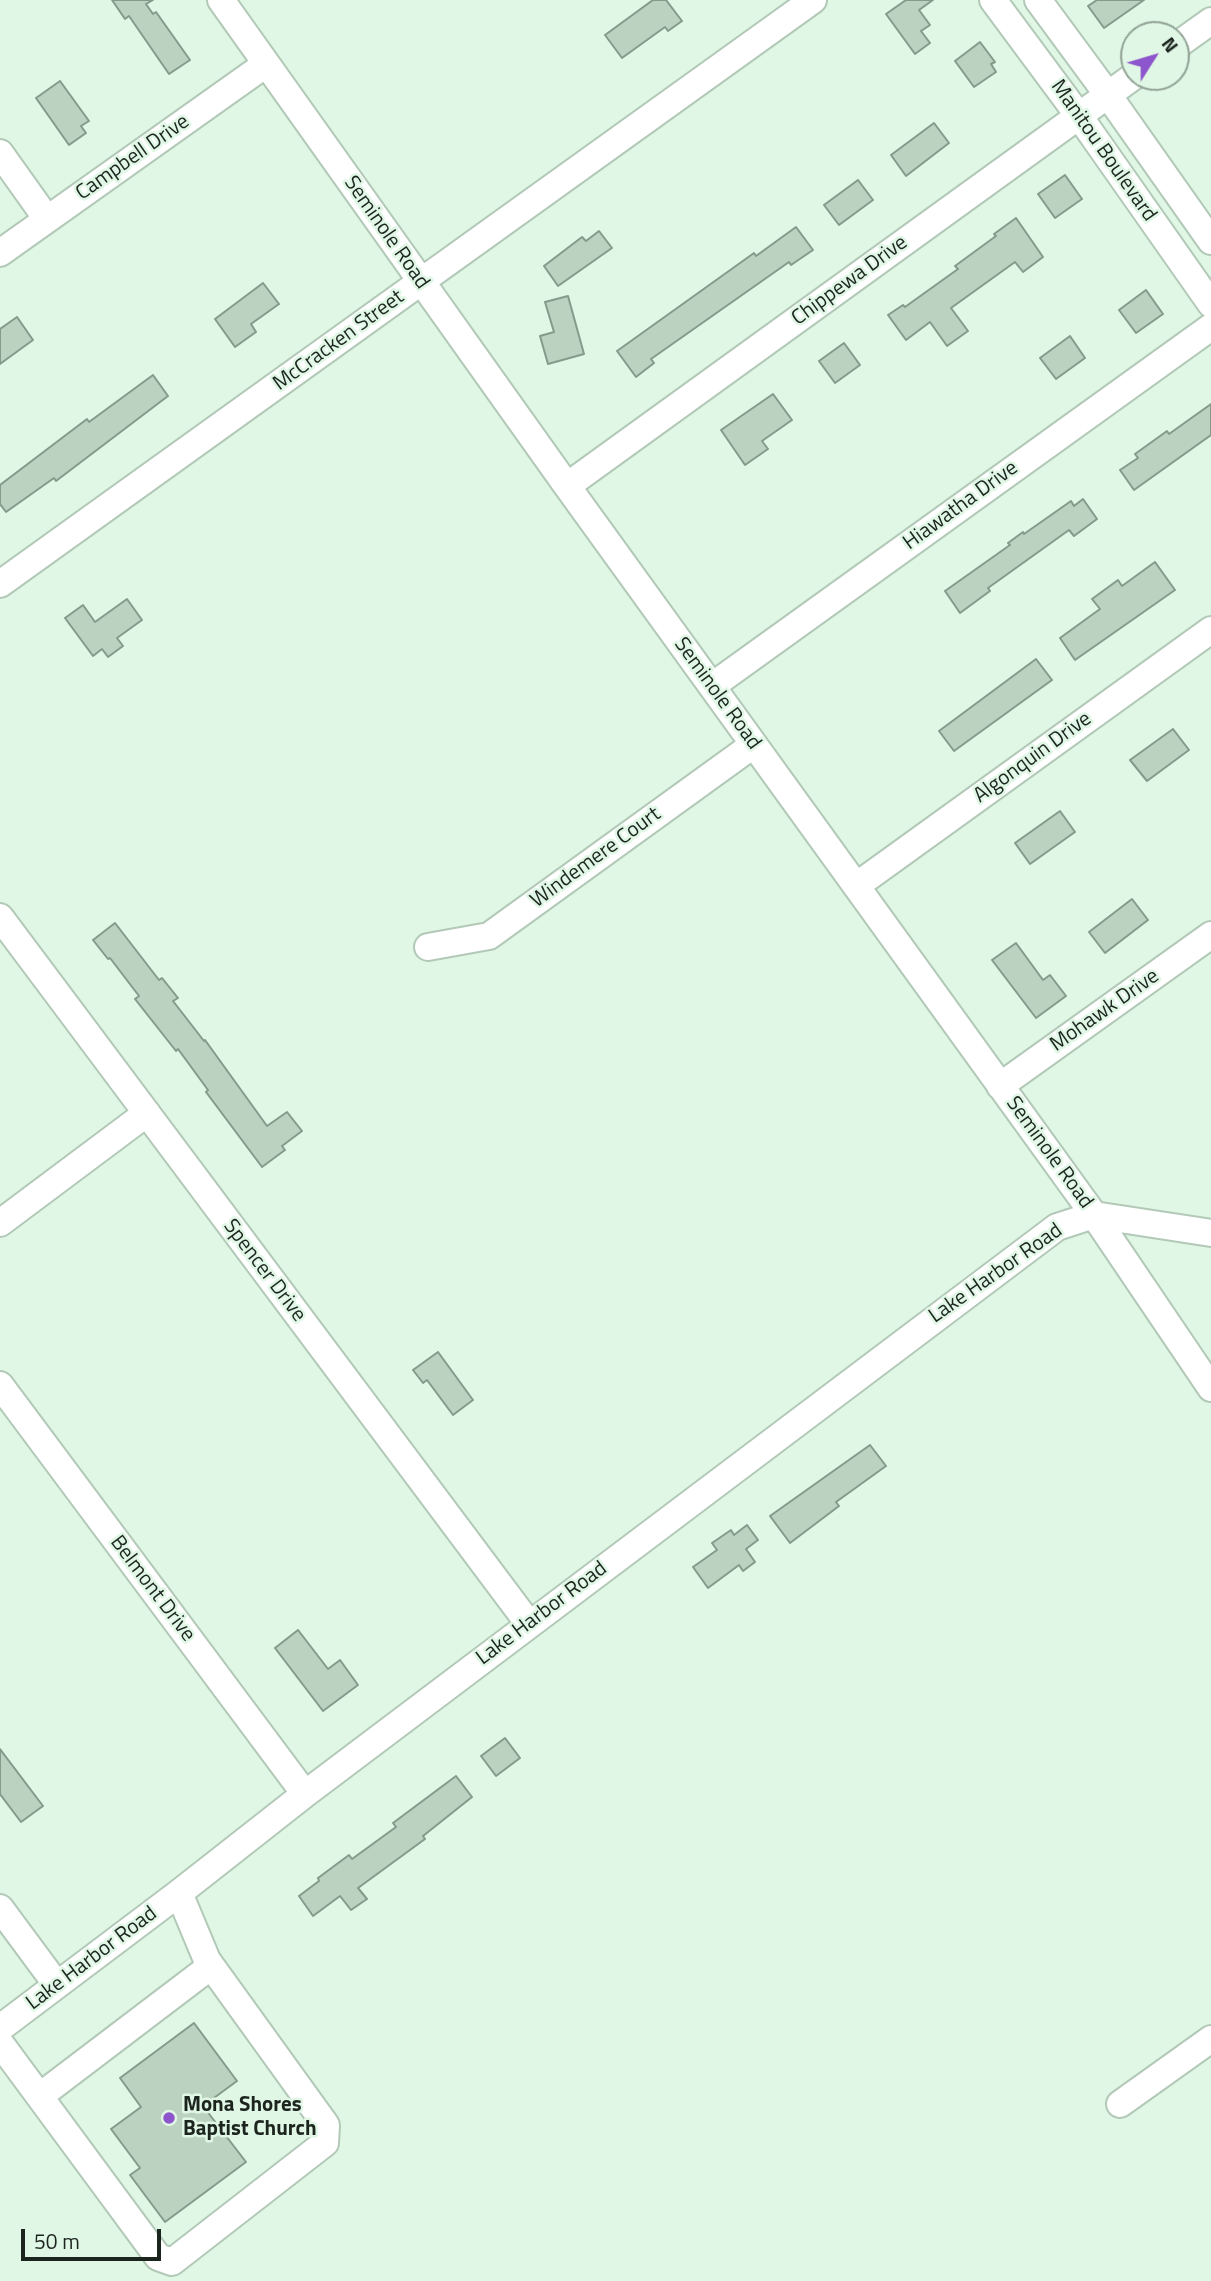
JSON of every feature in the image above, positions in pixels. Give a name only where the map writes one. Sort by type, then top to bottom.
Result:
[{"type":"street","name":"Seminole Road","points":[[221,0],[753,745],[1094,1215],[1211,1388]]},
{"type":"street","name":"McCracken Street","points":[[0,584],[813,0]]},
{"type":"street","name":"Manitou Boulevard","points":[[993,0],[1079,116],[1211,304]]},
{"type":"street","name":"Manitou Boulevard","points":[[1038,0],[1211,241]]},
{"type":"street","points":[[1190,36],[1211,21]]},
{"type":"street","name":"Campbell Drive","points":[[0,253],[266,64]]},
{"type":"street","name":"Chippewa Drive","points":[[567,486],[1120,86]]},
{"type":"street","points":[[0,153],[47,219]]},
{"type":"street","name":"Hiawatha Drive","points":[[712,686],[1211,327]]},
{"type":"street","name":"Algonquin Drive","points":[[856,886],[1211,630]]},
{"type":"street","name":"Windemere Court","points":[[428,947],[489,936],[753,745]]},
{"type":"street","name":"Spencer Drive","points":[[0,917],[529,1624]]},
{"type":"street","name":"Mohawk Drive","points":[[1000,1086],[1211,935]]},
{"type":"street","points":[[0,1223],[147,1113]]},
{"type":"street","points":[[1094,1215],[1211,1233]]},
{"type":"street","name":"Lake Harbor Road","points":[[0,2028],[529,1624],[1056,1227],[1094,1215]]},
{"type":"street","name":"Belmont Drive","points":[[0,1385],[305,1794]]},
{"type":"street","points":[[0,2043],[158,2257],[172,2262],[326,2143],[326,2126],[211,1966],[178,1893]]},
{"type":"street","points":[[0,1908],[57,1985]]},
{"type":"street","points":[[40,2096],[211,1966]]},
{"type":"street","points":[[1120,2104],[1211,2039]]},
{"type":"building","points":[[112,0],[153,0],[146,4],[153,14],[156,12],[190,60],[169,74],[129,16],[125,19]]},
{"type":"building","points":[[653,0],[666,0],[682,21],[668,31],[665,27],[622,58],[605,35]]},
{"type":"building","points":[[906,0],[933,0],[919,10],[930,25],[921,31],[930,43],[915,54],[886,14]]},
{"type":"building","points":[[1097,0],[1144,0],[1104,28],[1088,6]]},
{"type":"building","points":[[980,42],[995,62],[991,64],[996,72],[974,87],[955,61]]},
{"type":"building","points":[[60,81],[89,121],[81,126],[86,133],[69,145],[36,98]]},
{"type":"building","points":[[934,123],[949,143],[906,176],[891,155]]},
{"type":"building","points":[[1065,175],[1082,199],[1055,218],[1038,194]]},
{"type":"building","points":[[858,180],[873,200],[839,225],[824,205]]},
{"type":"building","points":[[1016,218],[1043,257],[1023,272],[1015,262],[951,308],[968,331],[947,346],[930,322],[906,340],[888,315],[903,305],[905,307],[958,269],[955,266]]},
{"type":"building","points":[[796,227],[813,250],[791,265],[789,262],[651,359],[654,363],[636,377],[617,351],[754,253],[756,256]]},
{"type":"building","points":[[599,231],[612,248],[558,286],[544,266],[582,237],[586,241]]},
{"type":"building","points":[[263,283],[279,304],[251,324],[256,332],[235,347],[215,319]]},
{"type":"building","points":[[1146,290],[1163,314],[1136,333],[1119,310]]},
{"type":"building","points":[[568,296],[584,354],[548,364],[540,336],[554,332],[545,302]]},
{"type":"building","points":[[17,317],[33,340],[0,364],[0,329]]},
{"type":"building","points":[[1070,336],[1085,358],[1056,379],[1040,358]]},
{"type":"building","points":[[844,343],[860,365],[835,383],[819,361]]},
{"type":"building","points":[[153,375],[168,396],[56,481],[54,478],[6,512],[0,504],[0,485],[87,419],[89,422]]},
{"type":"building","points":[[773,394],[792,420],[762,441],[768,449],[745,465],[721,430]]},
{"type":"building","points":[[1211,404],[1211,435],[1134,490],[1120,470],[1138,458],[1135,454]]},
{"type":"building","points":[[1083,499],[1097,519],[1074,536],[1069,530],[988,588],[990,591],[960,613],[945,591],[1010,545],[1008,543],[1023,532],[1024,534],[1071,501],[1074,506]]},
{"type":"building","points":[[1155,562],[1175,590],[1075,660],[1060,638],[1100,609],[1092,599],[1118,580],[1122,586]]},
{"type":"building","points":[[127,599],[142,620],[117,638],[123,646],[108,657],[102,649],[93,656],[65,618],[83,605],[95,622]]},
{"type":"building","points":[[1036,659],[1052,680],[954,751],[939,731]]},
{"type":"building","points":[[1173,729],[1189,750],[1147,781],[1130,760]]},
{"type":"building","points":[[1060,811],[1075,832],[1030,864],[1015,843]]},
{"type":"building","points":[[1132,899],[1148,920],[1105,953],[1089,932]]},
{"type":"building","points":[[115,923],[159,980],[162,978],[178,998],[173,1001],[205,1040],[267,1126],[287,1112],[302,1131],[282,1146],[285,1150],[262,1167],[206,1092],[208,1090],[178,1049],[176,1051],[135,999],[139,996],[93,940]]},
{"type":"building","points":[[1016,943],[1043,980],[1050,975],[1066,996],[1036,1018],[992,960]]},
{"type":"building","points":[[438,1352],[473,1400],[453,1415],[427,1380],[423,1383],[413,1370]]},
{"type":"building","points":[[870,1445],[886,1466],[836,1502],[839,1506],[790,1543],[770,1516]]},
{"type":"building","points":[[747,1525],[758,1540],[746,1549],[755,1562],[743,1571],[739,1565],[708,1588],[693,1567],[717,1550],[712,1543],[731,1530],[734,1535]]},
{"type":"building","points":[[298,1630],[328,1669],[340,1660],[358,1685],[323,1711],[275,1648]]},
{"type":"building","points":[[505,1738],[520,1758],[496,1776],[481,1756]]},
{"type":"building","points":[[0,1749],[43,1806],[21,1822],[0,1794]]},
{"type":"building","points":[[456,1776],[472,1797],[423,1836],[425,1839],[358,1888],[367,1899],[351,1910],[340,1896],[313,1916],[299,1896],[349,1855],[352,1859],[396,1827],[393,1823]]},
{"type":"building","name":"Mona Shores Baptist Church","points":[[194,2023],[237,2081],[203,2106],[246,2162],[165,2222],[130,2175],[140,2168],[111,2129],[141,2107],[120,2078]]},
{"type":"place","name":"Mona Shores Baptist Church","points":[[169,2118]]}]
